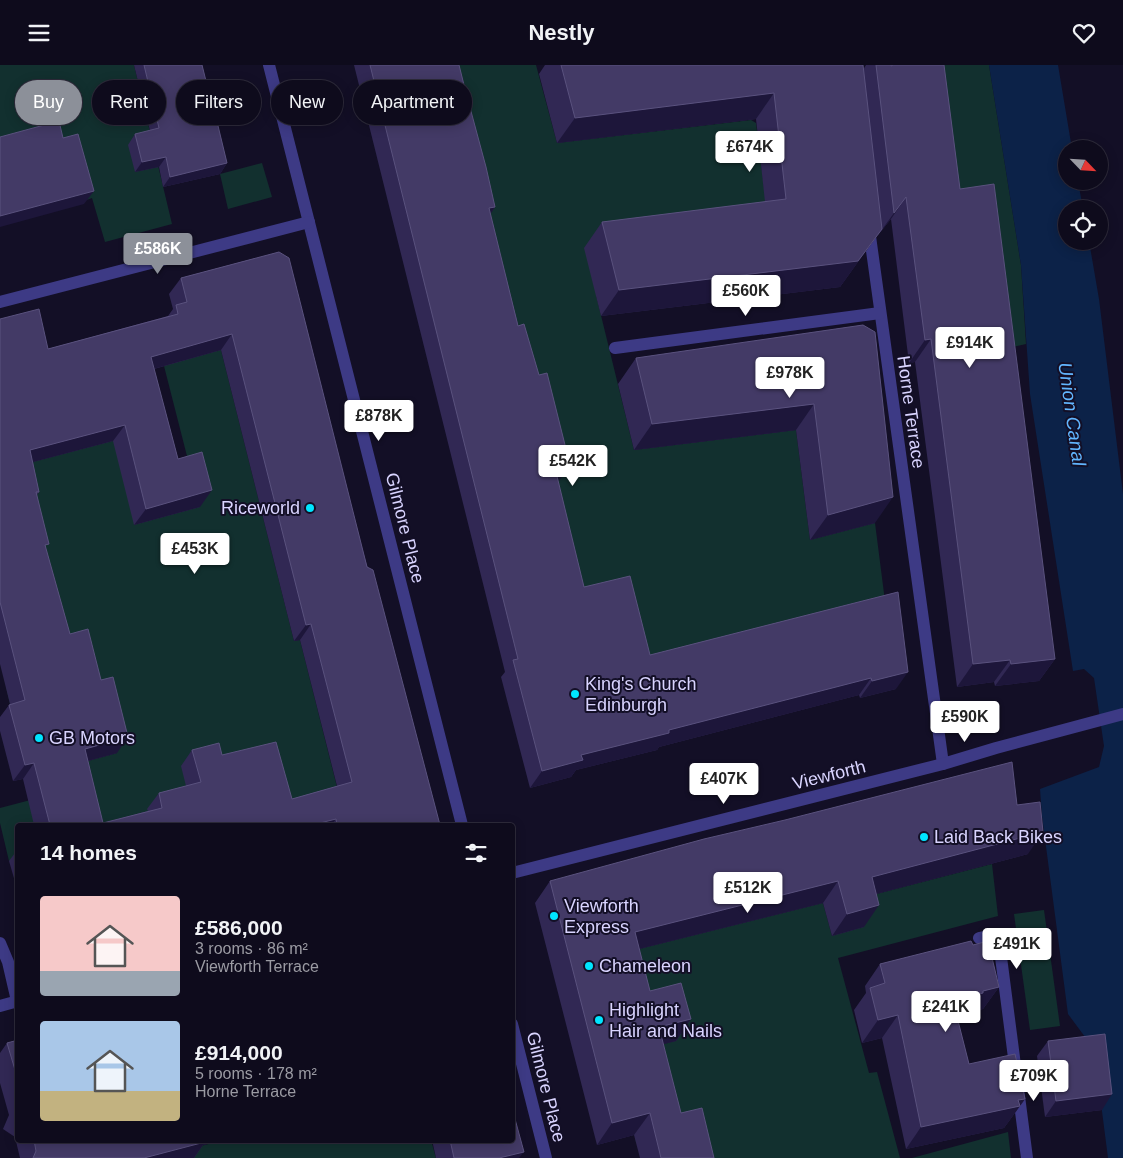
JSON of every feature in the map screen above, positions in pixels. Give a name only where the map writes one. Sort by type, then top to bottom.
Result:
[{"type":"street","name":"Gilmore Place","points":[[269,65],[461,823]]},
{"type":"street","name":"Horne Terrace","points":[[868,214],[942,764]]},
{"type":"street","points":[[0,302],[308,222]]},
{"type":"street","points":[[615,349],[880,313]]},
{"type":"street","name":"Viewforth","points":[[515,872],[942,764],[1123,714]]},
{"type":"street","points":[[979,938],[998,934],[1027,1158]]},
{"type":"street","points":[[0,943],[8,962],[15,992]]},
{"type":"street","points":[[0,1006],[15,1002]]},
{"type":"street","name":"Gilmore Place","points":[[515,1036],[546,1158]]},
{"type":"green space","points":[[0,65],[134,65],[138,80],[92,80],[92,125],[148,125],[172,224],[105,242],[92,198],[84,201],[0,166]]},
{"type":"green space","points":[[443,65],[536,65],[557,143],[751,120],[756,123],[768,220],[596,295],[634,450],[796,430],[810,540],[875,523],[886,609],[638,672],[572,604],[457,125],[472,125],[472,80],[447,80]]},
{"type":"green space","points":[[926,65],[989,65],[1021,265],[1026,344],[996,351],[944,211]]},
{"type":"green space","points":[[262,163],[272,197],[228,209],[220,174]]},
{"type":"green space","points":[[219,342],[294,641],[300,640],[340,799],[317,805],[189,799],[154,823],[15,823],[15,860],[9,861],[0,823],[0,808],[61,792],[55,770],[117,753],[13,717],[6,687],[58,651],[0,409],[106,415],[200,507],[164,366]]},
{"type":"green space","points":[[992,864],[998,916],[838,958],[869,1073],[877,1072],[900,1158],[712,1158],[687,1130],[636,1143],[635,1135],[644,1049],[675,1041],[634,1013],[611,956],[823,903],[832,936],[857,899]]},
{"type":"green space","points":[[1044,910],[1060,1026],[1030,1030],[1014,914]]},
{"type":"green space","points":[[1008,1132],[1011,1158],[912,1158]]},
{"type":"green space","points":[[212,1143],[432,1143],[436,1158],[191,1158],[189,1149]]},
{"type":"water","name":"Union Canal","points":[[989,65],[1058,65],[1070,140],[1058,140],[1058,190],[1080,190],[1081,200],[1058,200],[1058,250],[1091,250],[1099,299],[1123,494],[1123,1158],[1108,1158],[1094,1049],[1068,1014],[1042,816],[1040,789],[1099,767],[1104,746],[1094,678],[1084,669],[1073,671],[1030,394],[1021,265]]},
{"type":"building","points":[[144,65],[202,65],[206,80],[176,80],[176,125],[218,125],[227,163],[170,177],[166,157],[142,162],[135,134],[159,128],[158,125],[166,125],[166,80],[148,80]]},
{"type":"building","points":[[370,65],[459,65],[463,80],[374,80]]},
{"type":"building","points":[[561,65],[863,65],[882,229],[858,261],[619,290],[602,222],[786,199],[774,93],[575,118]]},
{"type":"building","points":[[876,65],[944,65],[960,189],[994,184],[1055,659],[1011,664],[1010,660],[973,664],[931,339],[925,340],[906,197],[894,213]]},
{"type":"building","points":[[472,114],[495,207],[489,208],[518,326],[524,324],[539,375],[547,373],[570,465],[555,468],[584,587],[630,576],[650,655],[898,592],[908,672],[872,681],[871,678],[669,730],[669,733],[581,755],[583,760],[542,771],[513,660],[518,659],[385,125],[472,125]]},
{"type":"building","points":[[44,125],[60,125],[63,138],[78,134],[94,191],[0,216],[0,137]]},
{"type":"building","points":[[279,252],[289,258],[367,567],[373,570],[439,823],[337,823],[336,819],[320,823],[103,823],[49,823],[34,763],[25,765],[9,705],[25,700],[0,602],[0,319],[39,309],[48,349],[178,314],[176,305],[187,302],[181,278]],"holes":[[[232,334],[306,625],[311,624],[352,782],[292,799],[276,742],[222,755],[219,743],[192,750],[201,782],[159,793],[162,808],[103,823],[85,749],[128,737],[113,677],[101,680],[88,629],[70,634],[45,545],[49,544],[36,492],[39,492],[30,450],[125,425],[146,509],[212,490],[202,452],[178,459],[151,357]]]},
{"type":"building","points":[[863,325],[875,332],[893,497],[828,515],[814,404],[652,424],[636,358]]},
{"type":"building","points":[[1012,762],[1017,805],[1040,802],[1043,832],[872,877],[879,905],[847,914],[838,881],[635,932],[650,991],[681,983],[691,1019],[659,1027],[681,1113],[702,1108],[714,1158],[661,1158],[650,1113],[612,1123],[550,881],[704,839]]},
{"type":"building","points":[[971,941],[973,945],[988,941],[999,987],[953,1001],[969,1064],[1015,1054],[1025,1099],[1018,1100],[1020,1106],[921,1127],[898,1015],[878,1020],[870,988],[885,983],[880,964]]},
{"type":"building","points":[[1105,1034],[1112,1094],[1056,1101],[1048,1041]]},
{"type":"building","points":[[15,1041],[15,1070],[7,1043]]},
{"type":"building","points":[[515,1119],[524,1152],[499,1158],[454,1158],[451,1143],[515,1143]]},
{"type":"building","points":[[35,1143],[201,1143],[144,1158],[33,1158],[36,1151]]},
{"type":"place","name":"Riceworld","points":[[310,508]]},
{"type":"place","name":"King's Church Edinburgh","points":[[575,694]]},
{"type":"place","name":"GB Motors","points":[[39,738]]},
{"type":"place","name":"Laid Back Bikes","points":[[924,837]]},
{"type":"place","name":"Viewforth Express","points":[[554,916]]},
{"type":"place","name":"Chameleon","points":[[589,966]]},
{"type":"place","name":"Highlight Hair and Nails","points":[[599,1020]]}]
